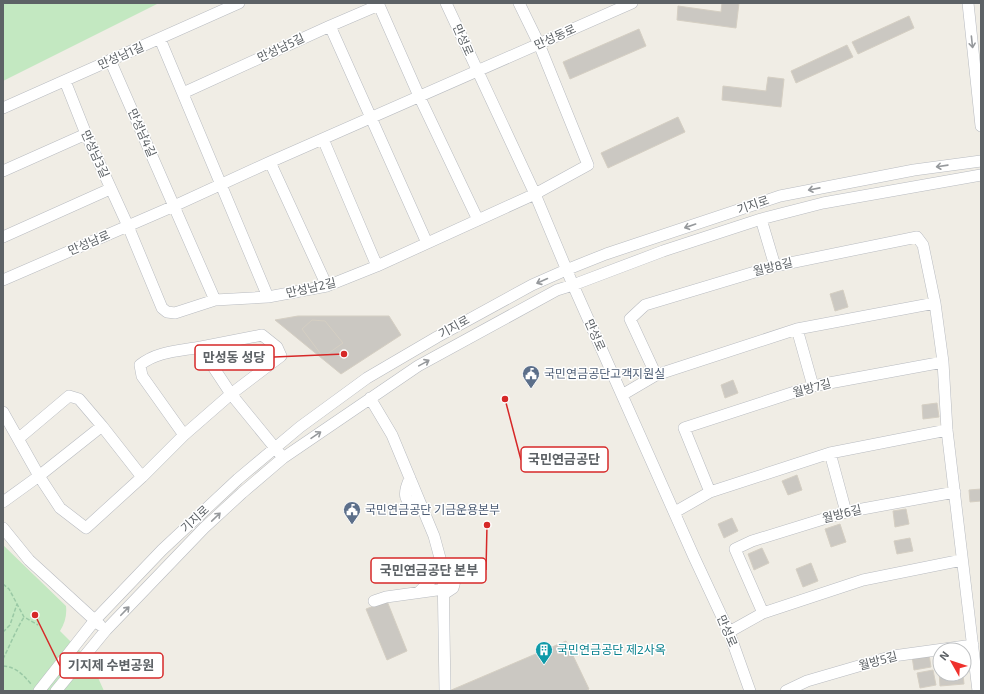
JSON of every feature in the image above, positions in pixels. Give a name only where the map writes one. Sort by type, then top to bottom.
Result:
[{"type":"street","name":"만성남1길","points":[[3,108],[239,3]]},
{"type":"street","name":"만성로","points":[[446,3],[535,194],[566,270],[729,632],[750,691]]},
{"type":"street","points":[[519,3],[539,44]]},
{"type":"street","name":"만성동로","points":[[477,71],[632,3]]},
{"type":"street","points":[[968,3],[981,126]]},
{"type":"street","points":[[379,4],[419,96],[478,220]]},
{"type":"street","name":"만성남5길","points":[[183,93],[379,4]]},
{"type":"street","points":[[330,26],[427,243]]},
{"type":"street","points":[[160,39],[268,297]]},
{"type":"street","name":"만성남2길","points":[[128,226],[162,308],[167,312],[175,314],[215,300],[268,297],[327,286],[377,266],[535,194],[588,165],[539,44]]},
{"type":"street","name":"만성남4길","points":[[110,60],[174,206]]},
{"type":"street","name":"만성남로","points":[[3,280],[174,206],[477,71]]},
{"type":"street","name":"만성남3길","points":[[65,81],[86,134],[128,226]]},
{"type":"street","points":[[3,171],[86,134]]},
{"type":"street","points":[[322,139],[377,266]]},
{"type":"street","name":"기지로","points":[[36,689],[72,651],[95,620],[162,550],[238,479],[300,427],[367,378],[437,337],[532,285],[566,270],[606,254],[780,196],[914,170],[981,161]]},
{"type":"street","points":[[270,162],[327,286]]},
{"type":"street","name":"기지로","points":[[56,691],[106,630],[204,528],[242,493],[283,458],[418,366],[557,290],[663,251],[761,219],[823,203],[981,175]]},
{"type":"street","points":[[3,237],[110,189]]},
{"type":"street","points":[[174,206],[215,300]]},
{"type":"street","points":[[761,219],[775,266]]},
{"type":"street","name":"월방8길","points":[[656,375],[630,319],[645,305],[775,266],[917,237],[922,245],[935,302],[943,362]]},
{"type":"street","points":[[622,395],[656,375],[797,329],[935,302]]},
{"type":"street","points":[[797,329],[813,386]]},
{"type":"street","points":[[3,412],[39,476],[60,508],[86,528],[142,477],[184,435],[231,394],[281,356],[276,347],[262,335],[200,348],[164,353],[148,358],[140,365],[142,376],[184,435]]},
{"type":"street","points":[[200,348],[231,394],[283,458]]},
{"type":"street","points":[[943,362],[947,430],[978,691]]},
{"type":"street","name":"월방7길","points":[[710,492],[684,428],[813,386],[943,362]]},
{"type":"street","points":[[18,439],[69,396],[79,399],[142,477]]},
{"type":"street","points":[[370,398],[392,435],[434,536],[442,564],[454,575],[455,583],[453,588],[444,592],[420,592],[386,597],[374,601]]},
{"type":"street","points":[[3,502],[39,476],[102,426]]},
{"type":"street","points":[[675,512],[710,492],[830,453],[947,430]]},
{"type":"street","points":[[830,453],[846,512]]},
{"type":"street","name":"월방6길","points":[[763,613],[735,549],[752,541],[846,512],[955,492]]},
{"type":"street","points":[[3,528],[29,560],[106,630]]},
{"type":"street","points":[[729,632],[763,613],[863,580],[962,560]]},
{"type":"street","points":[[420,592],[434,577],[442,564]]},
{"type":"street","points":[[444,592],[445,691]]},
{"type":"street","name":"월방5길","points":[[786,691],[807,681],[893,656],[973,645]]},
{"type":"path","points":[[3,584],[9,589],[24,617],[38,625]]},
{"type":"path","points":[[3,632],[10,625],[17,604]]},
{"type":"path","points":[[3,659],[24,617]]},
{"type":"path","points":[[3,666],[10,667],[20,672],[36,689]]},
{"type":"green space","points":[[3,3],[159,3],[3,81]]},
{"type":"green space","points":[[3,545],[66,606],[65,619],[60,631],[91,662],[104,691],[3,691]]},
{"type":"building","points":[[722,3],[739,3],[736,28],[677,20],[678,6],[721,12]]},
{"type":"building","points":[[909,16],[914,28],[858,54],[852,42]]},
{"type":"building","points":[[639,29],[646,46],[570,79],[563,62]]},
{"type":"building","points":[[847,45],[853,57],[796,83],[791,71]]},
{"type":"building","points":[[768,77],[784,79],[781,107],[722,100],[723,86],[766,91]]},
{"type":"building","points":[[678,117],[685,132],[608,168],[601,153]]},
{"type":"building","points":[[843,290],[848,307],[835,311],[830,294]]},
{"type":"building","points":[[298,316],[389,316],[401,335],[341,374],[275,320]]},
{"type":"building","points":[[312,320],[325,321],[343,343],[323,357],[302,329]]},
{"type":"building","points":[[733,380],[738,393],[725,398],[721,385]]},
{"type":"building","points":[[937,403],[939,417],[923,419],[922,405]]},
{"type":"building","points":[[797,475],[802,490],[788,495],[782,481]]},
{"type":"building","points":[[981,489],[981,501],[970,502],[969,490]]},
{"type":"building","points":[[906,509],[909,524],[895,527],[893,511]]},
{"type":"building","points":[[732,518],[738,531],[724,538],[718,524]]},
{"type":"building","points":[[840,524],[846,542],[831,547],[825,529]]},
{"type":"building","points":[[910,538],[913,551],[897,554],[894,541]]},
{"type":"building","points":[[762,548],[769,563],[754,570],[748,554]]},
{"type":"building","points":[[811,563],[818,581],[803,587],[796,569]]},
{"type":"building","points":[[387,601],[407,651],[387,660],[366,609]]},
{"type":"building","name":"국민연금공단 제2사옥","points":[[566,641],[589,689],[586,691],[449,691]]},
{"type":"building","points":[[929,654],[931,667],[914,670],[912,656]]},
{"type":"building","points":[[932,670],[932,682],[935,682],[936,685],[920,688],[917,673]]},
{"type":"building","points":[[940,682],[964,682],[964,684],[940,686]]},
{"type":"place","name":"만성동 성당","points":[[344,354]]},
{"type":"place","name":"국민연금공단고객지원실","points":[[531,389]]},
{"type":"place","name":"국민연금공단","points":[[505,399]]},
{"type":"place","name":"국민연금공단 기금운용본부","points":[[352,525]]},
{"type":"place","name":"국민연금공단 본부","points":[[487,525]]},
{"type":"place","name":"기지제 수변공원","points":[[35,615]]},
{"type":"place","name":"국민연금공단 제2사옥","points":[[544,665]]}]
